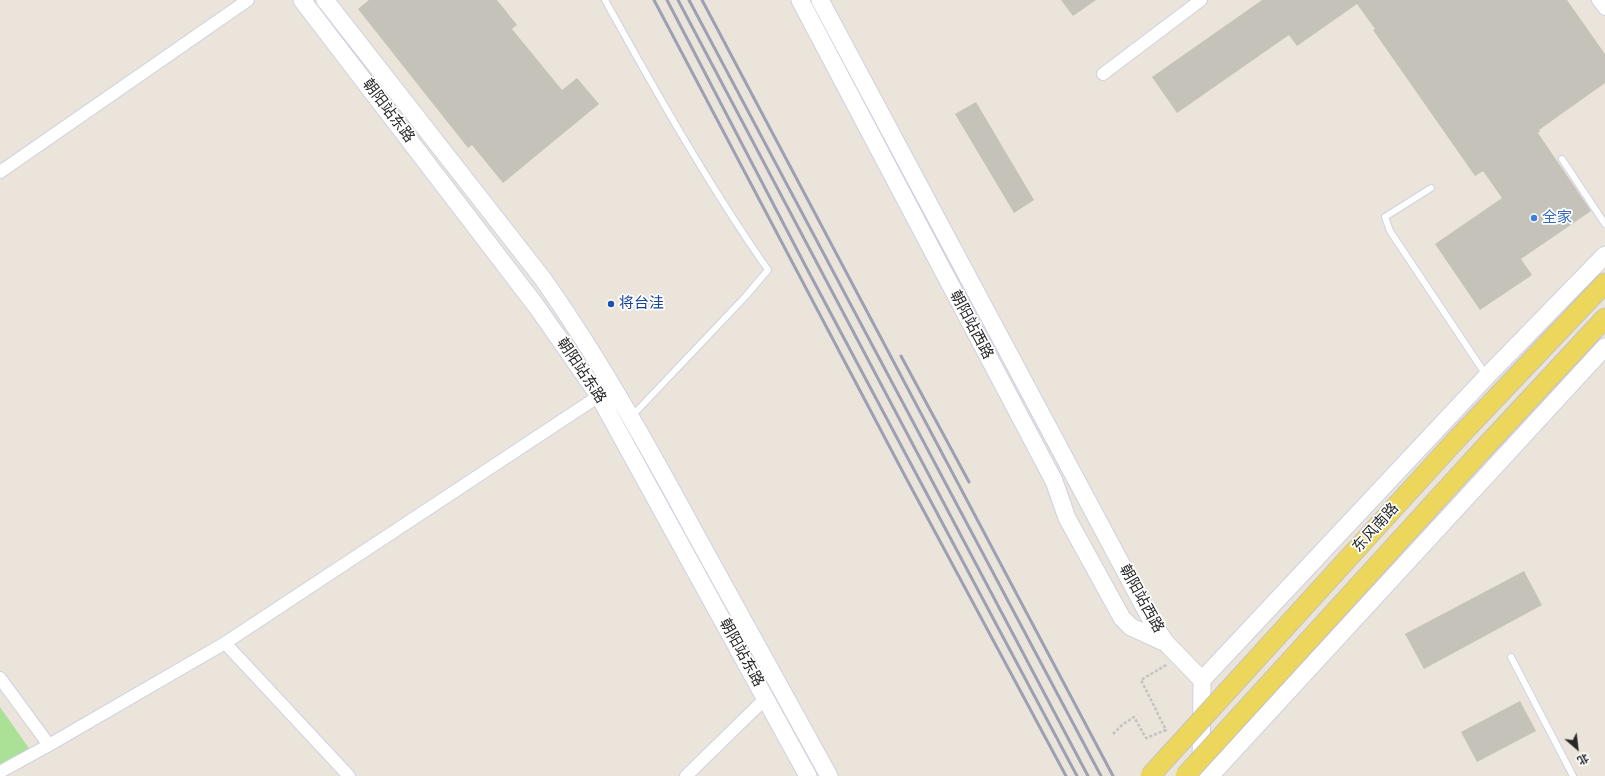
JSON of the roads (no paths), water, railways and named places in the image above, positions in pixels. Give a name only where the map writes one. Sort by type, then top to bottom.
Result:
[{"type":"main road","name":"朝阳站东路","points":[[302,0],[537,307],[599,396],[808,776]]},
{"type":"main road","name":"朝阳站东路","points":[[325,0],[543,279],[577,328],[631,417],[829,776]]},
{"type":"main road","name":"朝阳站西路","points":[[800,0],[1054,481],[1067,518],[1122,618],[1131,627],[1166,643]]},
{"type":"main road","name":"朝阳站西路","points":[[820,0],[1056,444],[1156,629],[1166,643]]},
{"type":"main road","points":[[1201,776],[1202,680],[1487,376],[1605,255]]},
{"type":"main road","name":"东风南路","points":[[1150,776],[1455,441],[1605,283]]},
{"type":"main road","name":"东风南路","points":[[1185,776],[1473,460],[1605,318]]},
{"type":"main road","points":[[1210,776],[1605,347]]},
{"type":"main road","points":[[1166,643],[1202,680]]},
{"type":"street","points":[[0,172],[248,0]]},
{"type":"street","points":[[1103,74],[1201,0]]},
{"type":"street","points":[[1598,0],[1605,9]]},
{"type":"street","points":[[0,772],[225,643],[599,396]]},
{"type":"street","points":[[225,643],[349,776]]},
{"type":"street","points":[[0,678],[49,745]]},
{"type":"street","points":[[686,776],[766,698]]},
{"type":"lane","points":[[604,0],[671,118],[734,221],[768,270],[745,297],[631,417]]},
{"type":"lane","points":[[1562,159],[1605,224]]},
{"type":"lane","points":[[1431,188],[1385,217],[1390,231],[1487,376]]},
{"type":"lane","points":[[1511,657],[1573,776]]},
{"type":"railway","points":[[654,0],[905,476],[1066,776]]},
{"type":"railway","points":[[667,0],[805,265],[1077,776]]},
{"type":"railway","points":[[678,0],[1088,776]]},
{"type":"railway","points":[[689,0],[1101,776]]},
{"type":"railway","points":[[702,0],[1113,776]]},
{"type":"railway","points":[[901,356],[969,482]]},
{"type":"place","name":"全家","points":[[1534,218]]},
{"type":"place","name":"将台洼","points":[[611,304]]}]
